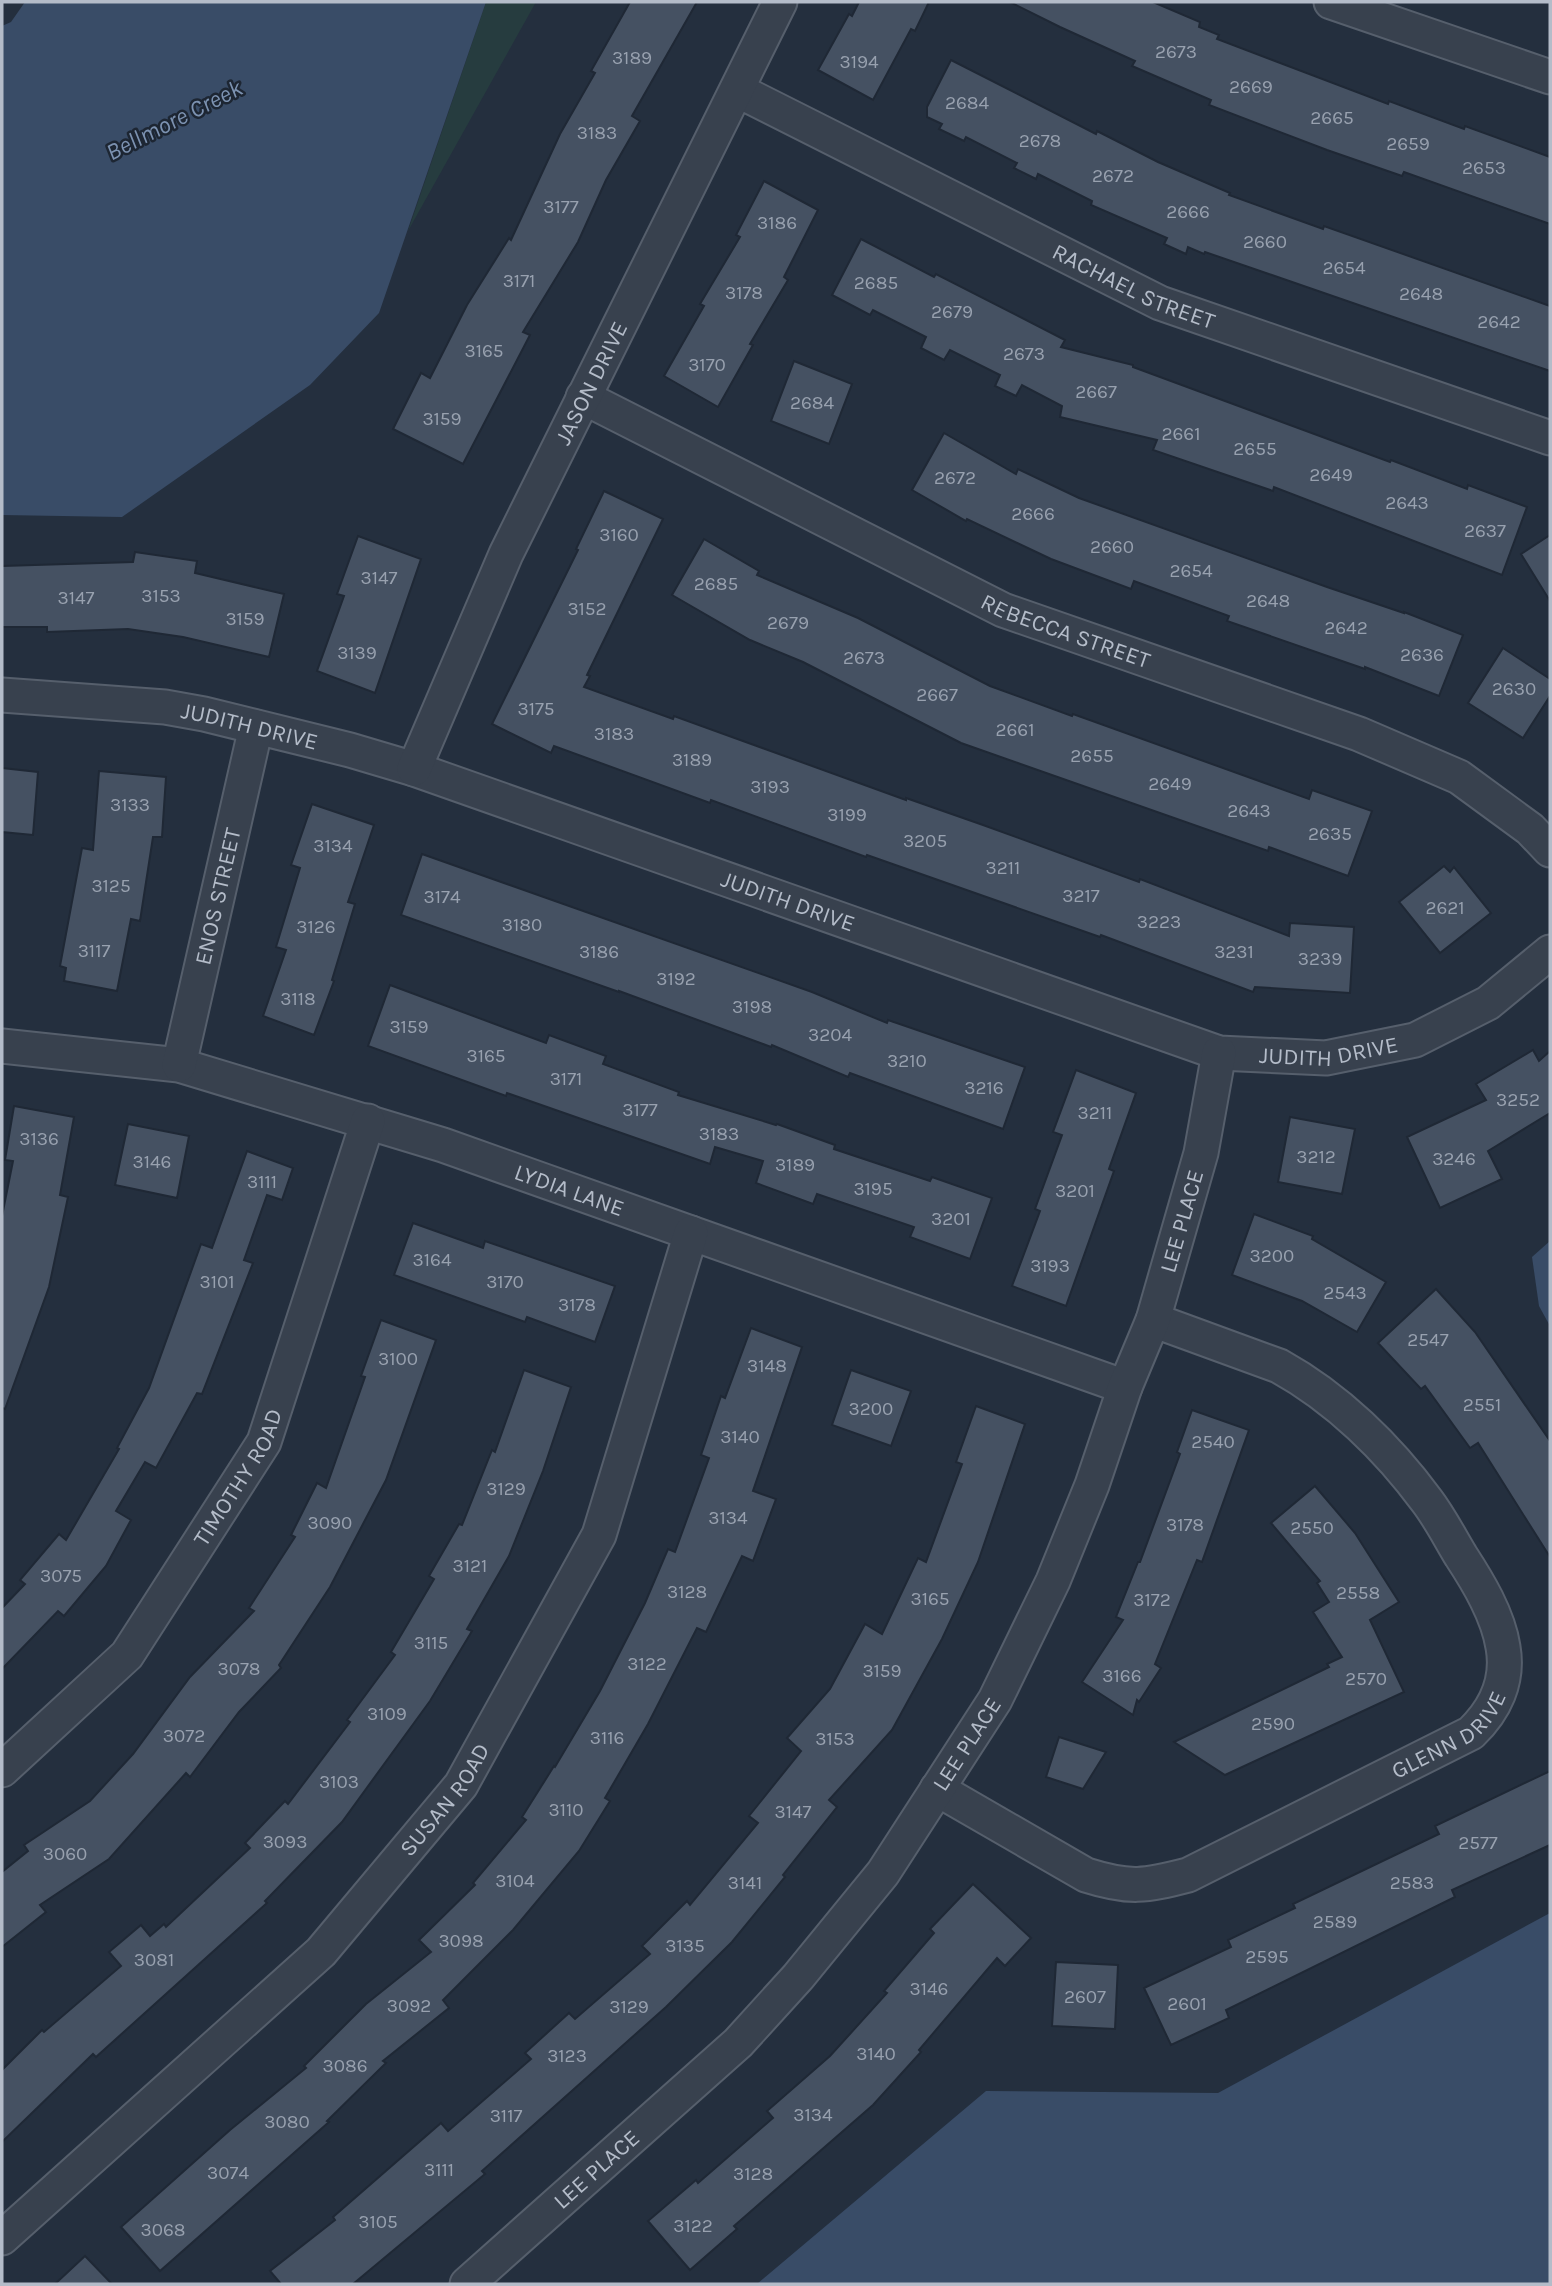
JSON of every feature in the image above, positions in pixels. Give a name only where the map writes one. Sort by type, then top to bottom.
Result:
[{"type":"street","name":"JASON DRIVE","points":[[414,769],[506,554],[780,2]]},
{"type":"street","points":[[1331,2],[1550,77]]},
{"type":"street","name":"RACHAEL STREET","points":[[737,90],[1160,303],[1550,438]]},
{"type":"street","name":"REBECCA STREET","points":[[583,397],[1003,610],[1359,734],[1459,777],[1530,829],[1550,850]]},
{"type":"street","name":"JUDITH DRIVE","points":[[2,695],[165,707],[350,750],[414,769],[1219,1052],[1326,1058],[1415,1040],[1488,1003],[1550,952]]},
{"type":"street","name":"ENOS STREET","points":[[179,1065],[256,727]]},
{"type":"street","name":"LYDIA LANE","points":[[2,1046],[179,1065],[368,1121],[456,1149],[1125,1387]]},
{"type":"street","name":"LEE PLACE","points":[[467,2284],[738,2043],[799,1977],[883,1873],[995,1700],[1054,1581],[1092,1485],[1125,1387],[1153,1320],[1201,1153],[1219,1052]]},
{"type":"street","name":"TIMOTHY ROAD","points":[[2,1770],[127,1656],[264,1442],[368,1121]]},
{"type":"street","name":"SUSAN ROAD","points":[[2,2238],[321,1952],[461,1785],[599,1535],[691,1233]]},
{"type":"street","name":"GLENN DRIVE","points":[[937,1789],[1086,1875],[1111,1883],[1145,1886],[1188,1875],[1471,1732],[1487,1718],[1497,1699],[1503,1678],[1503,1647],[1476,1581],[1427,1502],[1375,1441],[1348,1414],[1279,1366],[1153,1320]]},
{"type":"green space","points":[[486,2],[536,2],[408,231]]},
{"type":"water","name":"Bellmore Creek","points":[[25,2],[486,2],[379,313],[310,385],[122,517],[2,515],[2,26],[11,22]]},
{"type":"water","points":[[1550,1241],[1550,1326],[1539,1306],[1532,1257]]},
{"type":"water","points":[[1550,1913],[1550,2284],[757,2284],[986,2091],[1218,2093]]},
{"type":"building","points":[[630,2],[697,2],[632,116],[640,121],[606,180],[578,242],[523,332],[530,335],[463,464],[393,429],[421,373],[430,378],[467,305],[509,238],[511,240],[560,134],[595,73],[591,71]]},
{"type":"building","points":[[859,2],[929,2],[915,31],[911,29],[873,100],[818,70],[849,14],[852,16]]},
{"type":"building","points":[[1010,2],[1153,2],[1200,22],[1199,27],[1219,35],[1217,39],[1388,104],[1389,101],[1550,157],[1550,224],[1404,172],[1402,176],[1327,150],[1209,105],[1211,100],[1132,66],[1135,61]]},
{"type":"building","points":[[951,60],[1096,134],[1097,131],[1158,162],[1230,193],[1229,195],[1550,306],[1550,371],[1205,252],[1204,254],[1188,247],[1186,254],[1164,244],[1167,238],[1091,205],[1092,201],[1038,174],[1036,179],[1014,168],[1017,163],[966,137],[964,141],[939,129],[942,124],[927,117],[927,107]]},
{"type":"building","points":[[764,181],[818,210],[784,277],[788,280],[750,344],[753,345],[718,407],[664,376],[704,306],[700,304],[740,237],[736,235]]},
{"type":"building","points":[[861,239],[1065,340],[1061,347],[1133,365],[1390,462],[1391,460],[1467,489],[1468,485],[1527,507],[1502,575],[1274,487],[1273,491],[1153,450],[1157,440],[1060,417],[1062,406],[1022,385],[1016,396],[995,386],[1000,375],[950,350],[944,360],[921,348],[926,337],[873,310],[870,315],[832,295]]},
{"type":"building","points":[[794,361],[852,384],[829,444],[771,421]]},
{"type":"building","points":[[944,433],[1016,474],[1018,469],[1079,498],[1463,635],[1439,696],[1365,667],[1227,621],[1229,616],[1134,581],[1131,589],[1051,559],[967,519],[966,521],[912,490]]},
{"type":"building","points":[[604,491],[663,519],[587,675],[590,676],[584,687],[673,719],[674,716],[1139,882],[1140,879],[1289,936],[1290,923],[1354,927],[1350,993],[1255,987],[1253,992],[1101,935],[1100,937],[867,855],[866,857],[554,746],[551,753],[492,724],[578,550],[576,549]]},
{"type":"building","points":[[1550,535],[1550,601],[1521,554]]},
{"type":"building","points":[[358,536],[421,559],[375,693],[317,671],[344,596],[337,594]]},
{"type":"building","points":[[704,539],[759,571],[757,575],[858,618],[990,686],[1309,799],[1312,790],[1372,811],[1348,876],[1269,847],[1268,851],[961,743],[803,662],[750,640],[672,595]]},
{"type":"building","points":[[135,552],[197,561],[195,573],[284,594],[269,657],[183,637],[128,629],[47,632],[47,627],[2,627],[2,566],[133,562]]},
{"type":"building","points":[[1503,648],[1550,679],[1550,696],[1523,738],[1468,703]]},
{"type":"building","points":[[2,768],[38,772],[33,835],[2,832]]},
{"type":"building","points":[[99,771],[166,777],[162,837],[153,837],[140,921],[131,919],[117,991],[64,981],[66,968],[60,966],[82,848],[93,850]]},
{"type":"building","points":[[312,804],[374,825],[348,902],[355,904],[332,980],[334,981],[314,1035],[263,1016],[286,950],[276,947],[300,868],[291,865]]},
{"type":"building","points":[[422,854],[812,992],[887,1023],[888,1020],[1025,1067],[1003,1129],[850,1073],[848,1077],[772,1045],[771,1047],[401,915]]},
{"type":"building","points":[[1444,866],[1450,872],[1454,867],[1491,913],[1440,953],[1399,902]]},
{"type":"building","points":[[390,985],[546,1043],[549,1035],[606,1056],[603,1064],[679,1092],[678,1095],[777,1124],[835,1145],[834,1149],[930,1181],[932,1177],[992,1198],[970,1259],[910,1237],[914,1227],[817,1194],[813,1204],[756,1183],[763,1161],[715,1147],[710,1164],[507,1093],[506,1096],[368,1046]]},
{"type":"building","points":[[1533,1050],[1539,1061],[1550,1051],[1550,1113],[1488,1151],[1502,1179],[1440,1208],[1407,1137],[1486,1100],[1476,1084]]},
{"type":"building","points":[[1076,1070],[1136,1093],[1109,1169],[1114,1171],[1066,1306],[1012,1286],[1040,1211],[1035,1209],[1062,1135],[1053,1132]]},
{"type":"building","points":[[14,1106],[74,1117],[60,1195],[68,1197],[49,1287],[5,1409],[2,1408],[2,1216],[13,1161],[5,1160]]},
{"type":"building","points":[[1290,1117],[1355,1129],[1342,1194],[1278,1182]]},
{"type":"building","points":[[128,1124],[189,1136],[177,1198],[115,1185]]},
{"type":"building","points":[[247,1151],[293,1168],[282,1200],[267,1195],[244,1260],[253,1263],[202,1394],[197,1393],[156,1468],[145,1462],[116,1511],[131,1520],[106,1566],[64,1616],[58,1611],[2,1669],[2,1608],[25,1584],[20,1580],[59,1534],[66,1540],[119,1449],[117,1448],[149,1388],[201,1244],[212,1248]]},
{"type":"building","points":[[1254,1214],[1313,1236],[1312,1239],[1386,1282],[1357,1332],[1302,1301],[1232,1275]]},
{"type":"building","points":[[413,1223],[483,1248],[485,1241],[615,1286],[595,1342],[527,1317],[525,1322],[394,1275]]},
{"type":"building","points":[[1436,1289],[1475,1332],[1550,1441],[1550,1557],[1478,1443],[1470,1448],[1425,1386],[1421,1389],[1378,1343]]},
{"type":"building","points":[[381,1320],[436,1340],[386,1480],[330,1587],[279,1665],[281,1668],[239,1712],[190,1777],[186,1773],[109,1859],[40,1905],[46,1912],[2,1947],[2,1872],[28,1851],[24,1845],[90,1801],[133,1754],[190,1677],[254,1611],[249,1608],[295,1537],[291,1535],[317,1483],[326,1488],[365,1377],[361,1376]]},
{"type":"building","points":[[751,1328],[802,1347],[753,1491],[776,1499],[753,1561],[742,1556],[706,1632],[697,1628],[648,1724],[605,1798],[610,1801],[579,1851],[513,1930],[443,2000],[449,2008],[383,2061],[386,2063],[327,2121],[329,2122],[160,2271],[121,2227],[230,2130],[306,2068],[304,2066],[366,2004],[431,1952],[419,1940],[475,1885],[473,1883],[526,1820],[522,1817],[600,1691],[645,1603],[668,1549],[675,1552],[709,1458],[701,1455],[721,1396],[725,1398]]},
{"type":"building","points":[[524,1370],[571,1387],[543,1471],[509,1556],[467,1629],[472,1631],[430,1701],[342,1822],[265,1901],[267,1903],[96,2057],[93,2054],[2,2142],[2,2070],[42,2030],[44,2032],[121,1966],[109,1952],[141,1925],[150,1936],[164,1924],[166,1927],[250,1848],[245,1843],[285,1801],[288,1804],[350,1722],[347,1720],[395,1655],[391,1652],[434,1579],[429,1576],[459,1524],[462,1525],[492,1450],[495,1452]]},
{"type":"building","points":[[851,1370],[911,1391],[891,1446],[832,1425]]},
{"type":"building","points":[[976,1406],[1025,1424],[978,1562],[942,1639],[892,1730],[829,1800],[837,1807],[783,1875],[785,1877],[732,1942],[666,2007],[482,2171],[485,2174],[353,2284],[281,2284],[270,2271],[335,2220],[333,2217],[441,2123],[448,2131],[531,2059],[525,2053],[569,2013],[575,2019],[650,1954],[642,1946],[687,1901],[690,1905],[758,1823],[749,1816],[801,1751],[787,1738],[830,1689],[865,1624],[882,1634],[918,1558],[926,1562],[962,1464],[956,1462]]},
{"type":"building","points":[[1192,1410],[1249,1430],[1202,1562],[1197,1560],[1155,1664],[1161,1668],[1139,1702],[1137,1700],[1133,1715],[1082,1682],[1123,1620],[1116,1617],[1140,1562],[1180,1454],[1177,1452]]},
{"type":"building","points":[[1315,1486],[1355,1533],[1399,1602],[1370,1620],[1404,1692],[1225,1775],[1174,1742],[1329,1667],[1327,1664],[1342,1657],[1313,1612],[1329,1602],[1317,1583],[1320,1581],[1271,1523]]},
{"type":"building","points":[[1059,1737],[1106,1752],[1083,1789],[1046,1777]]},
{"type":"building","points":[[1550,1771],[1550,1845],[1452,1890],[1455,1897],[1226,2010],[1229,2018],[1171,2045],[1144,1988],[1231,1947],[1228,1940],[1295,1908],[1293,1904],[1439,1834],[1435,1826]]},
{"type":"building","points":[[973,1884],[1031,1938],[1005,1966],[997,1958],[919,2050],[921,2052],[873,2105],[734,2226],[737,2229],[690,2270],[648,2221],[696,2180],[698,2183],[773,2118],[767,2111],[830,2056],[887,1993],[884,1991],[934,1933],[930,1929]]},
{"type":"building","points":[[1056,1962],[1118,1965],[1115,2029],[1052,2026]]},
{"type":"building","points":[[85,2256],[112,2284],[55,2284]]}]
